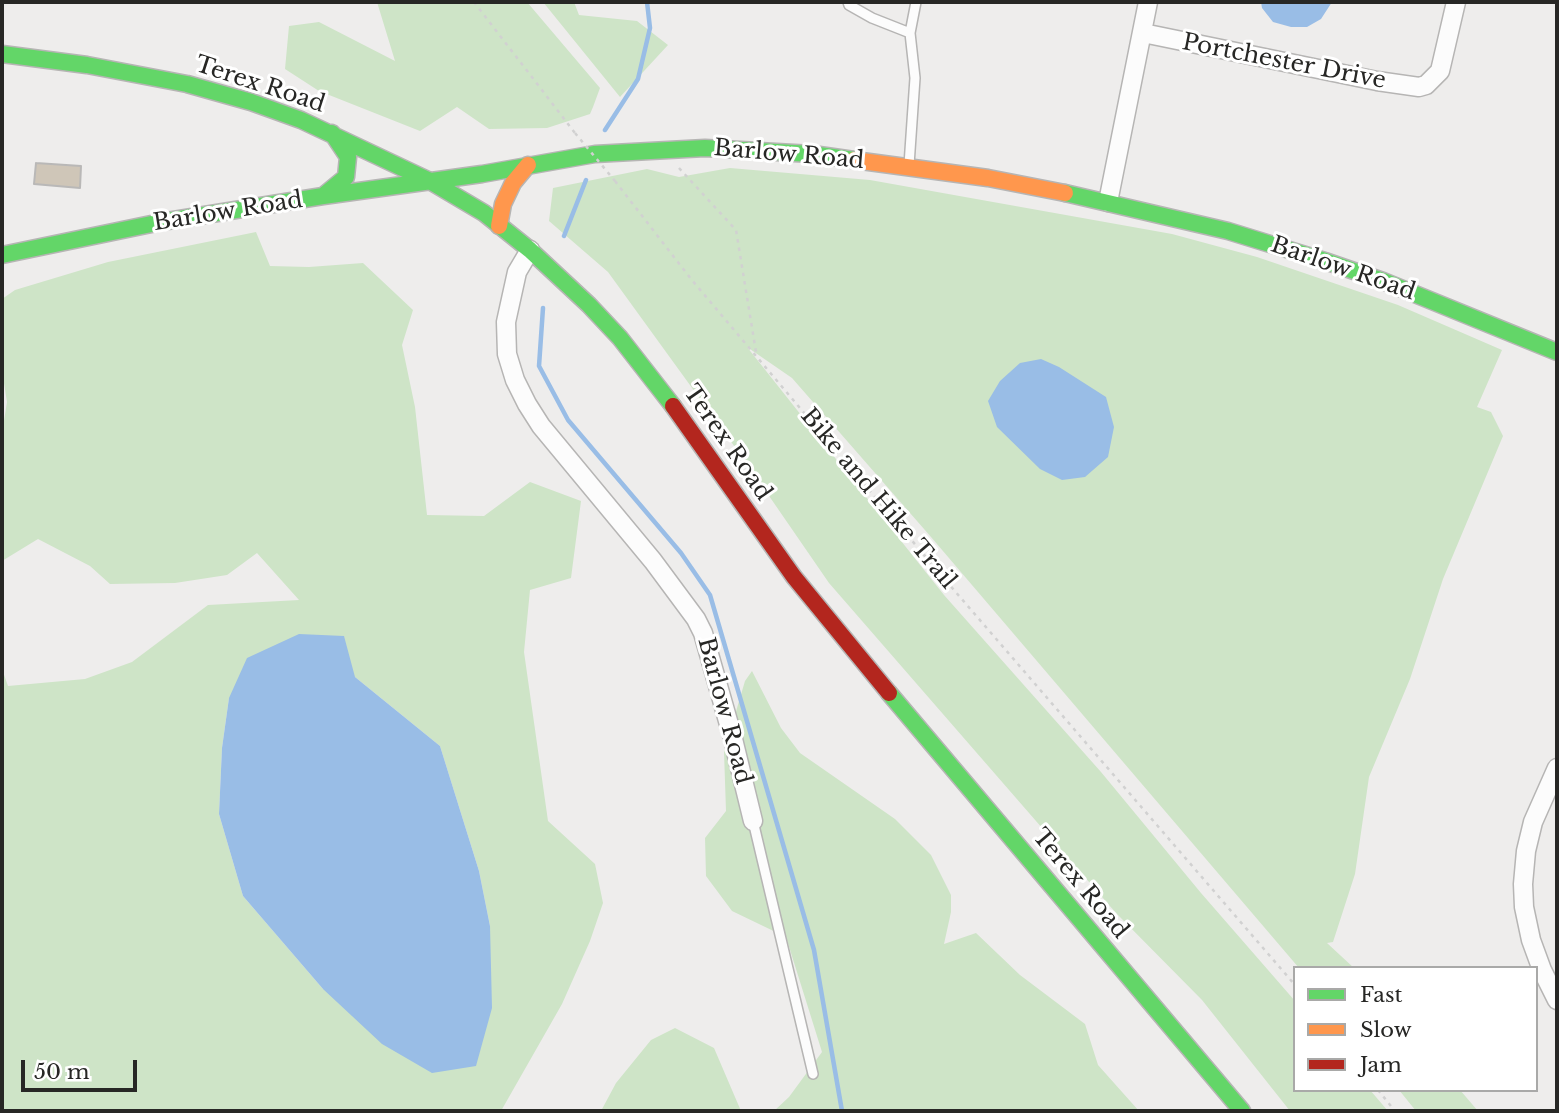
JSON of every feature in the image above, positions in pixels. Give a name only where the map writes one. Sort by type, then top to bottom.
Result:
[{"type":"main road","name":"Terex Road","points":[[2,54],[87,65],[187,84],[251,102],[332,133],[430,181],[484,213],[530,250],[620,338],[663,391],[810,596],[1242,1111]]},
{"type":"main road","points":[[323,196],[346,177],[348,157],[332,133]]},
{"type":"main road","name":"Barlow Road","points":[[2,255],[161,222],[595,154],[705,148],[812,154],[1001,180],[1228,231],[1325,261],[1557,352]]},
{"type":"main road","points":[[499,226],[503,204],[513,183],[528,165]]},
{"type":"street","points":[[1108,202],[1148,2]]},
{"type":"street","name":"Portchester Drive","points":[[1143,33],[1405,86],[1426,85],[1440,71],[1444,61],[1455,2]]},
{"type":"street","name":"Barlow Road","points":[[530,250],[515,280],[506,322],[507,354],[515,380],[541,426],[653,561],[696,619],[725,709],[753,821]]},
{"type":"street","points":[[1557,768],[1533,821],[1526,851],[1523,884],[1524,907],[1531,940],[1557,1000]]},
{"type":"lane","points":[[848,2],[872,18],[911,33]]},
{"type":"lane","points":[[909,167],[915,78],[911,33],[916,2]]},
{"type":"lane","points":[[753,821],[813,1074]]},
{"type":"path","name":"Bike and Hike Trail","points":[[474,2],[691,279],[1293,983]]},
{"type":"path","points":[[664,149],[736,230],[756,355]]},
{"type":"path","points":[[1380,1092],[1395,1111]]},
{"type":"green space","points":[[377,2],[527,2],[600,88],[590,114],[547,128],[489,129],[457,107],[420,131],[319,91],[285,69],[289,26],[319,22],[395,61]]},
{"type":"green space","points":[[543,2],[574,2],[579,15],[637,21],[668,45],[620,97]]},
{"type":"green space","points":[[730,168],[870,180],[1172,234],[1257,257],[1398,305],[1502,350],[1477,407],[1491,412],[1503,436],[1443,579],[1410,679],[1369,777],[1355,874],[1333,942],[1327,943],[1352,966],[1297,966],[792,378],[747,347],[944,595],[1101,772],[1293,999],[1293,1092],[1372,1092],[1388,1111],[1290,1111],[1202,1000],[1116,913],[829,583],[745,461],[608,272],[549,221],[553,188],[647,169],[679,177]]},
{"type":"green space","points":[[256,232],[270,266],[309,267],[363,263],[413,310],[402,345],[415,407],[427,515],[484,516],[530,482],[581,501],[571,578],[530,590],[524,652],[548,821],[595,864],[603,903],[590,941],[562,1004],[501,1111],[2,1111],[2,669],[8,686],[85,679],[132,662],[208,605],[299,600],[257,553],[227,575],[175,583],[110,584],[90,566],[38,539],[2,561],[2,433],[7,402],[2,371],[2,299],[15,290],[108,262]],"holes":[[[355,677],[440,746],[479,871],[490,926],[323,989],[243,896],[219,814],[222,748],[229,698]]]},
{"type":"green space","points":[[752,671],[781,728],[800,753],[895,819],[931,855],[951,895],[951,912],[944,944],[976,933],[1020,975],[1085,1024],[1098,1065],[1139,1111],[774,1111],[789,1097],[822,1052],[786,937],[732,911],[706,876],[705,838],[726,811],[724,752],[745,681]]},
{"type":"green space","points":[[675,1028],[714,1048],[741,1111],[601,1111],[616,1083],[651,1040]]},
{"type":"green space","points":[[1401,1092],[1462,1092],[1478,1111],[1416,1111]]},
{"type":"water","points":[[1261,2],[1332,2],[1321,19],[1307,27],[1291,27],[1273,22],[1262,8]]},
{"type":"water","points":[[1041,359],[1059,367],[1106,397],[1114,427],[1108,457],[1085,477],[1062,480],[1040,469],[997,427],[988,401],[1000,381],[1020,363]]},
{"type":"water","points":[[299,634],[344,636],[355,677],[440,746],[479,871],[490,926],[492,1008],[476,1066],[432,1073],[382,1044],[323,989],[243,896],[219,814],[222,748],[229,698],[247,658]]},
{"type":"building","points":[[36,163],[81,166],[80,188],[34,184]]},
{"type":"waterway","points":[[605,130],[638,79],[650,28],[647,2]]},
{"type":"waterway","points":[[564,236],[586,180]]},
{"type":"waterway","points":[[543,308],[539,366],[568,420],[681,553],[710,595],[814,950],[842,1111]]},
{"type":"traffic: fast","points":[[2,54],[87,65],[187,84],[251,102],[301,120],[430,181],[484,213],[530,250],[620,338],[673,406]]},
{"type":"traffic: fast","points":[[323,196],[346,177],[348,157],[332,133]]},
{"type":"traffic: fast","points":[[2,255],[161,222],[482,174],[595,154],[705,148],[812,154],[854,160]]},
{"type":"traffic: fast","points":[[1065,193],[1228,231],[1325,261],[1383,281],[1557,352]]},
{"type":"traffic: fast","points":[[889,693],[1242,1111]]},
{"type":"traffic: slow","points":[[854,160],[988,178],[1065,193]]},
{"type":"traffic: slow","points":[[499,226],[503,204],[513,183],[528,165]]},
{"type":"traffic: jam","points":[[673,406],[794,577],[889,693]]}]
